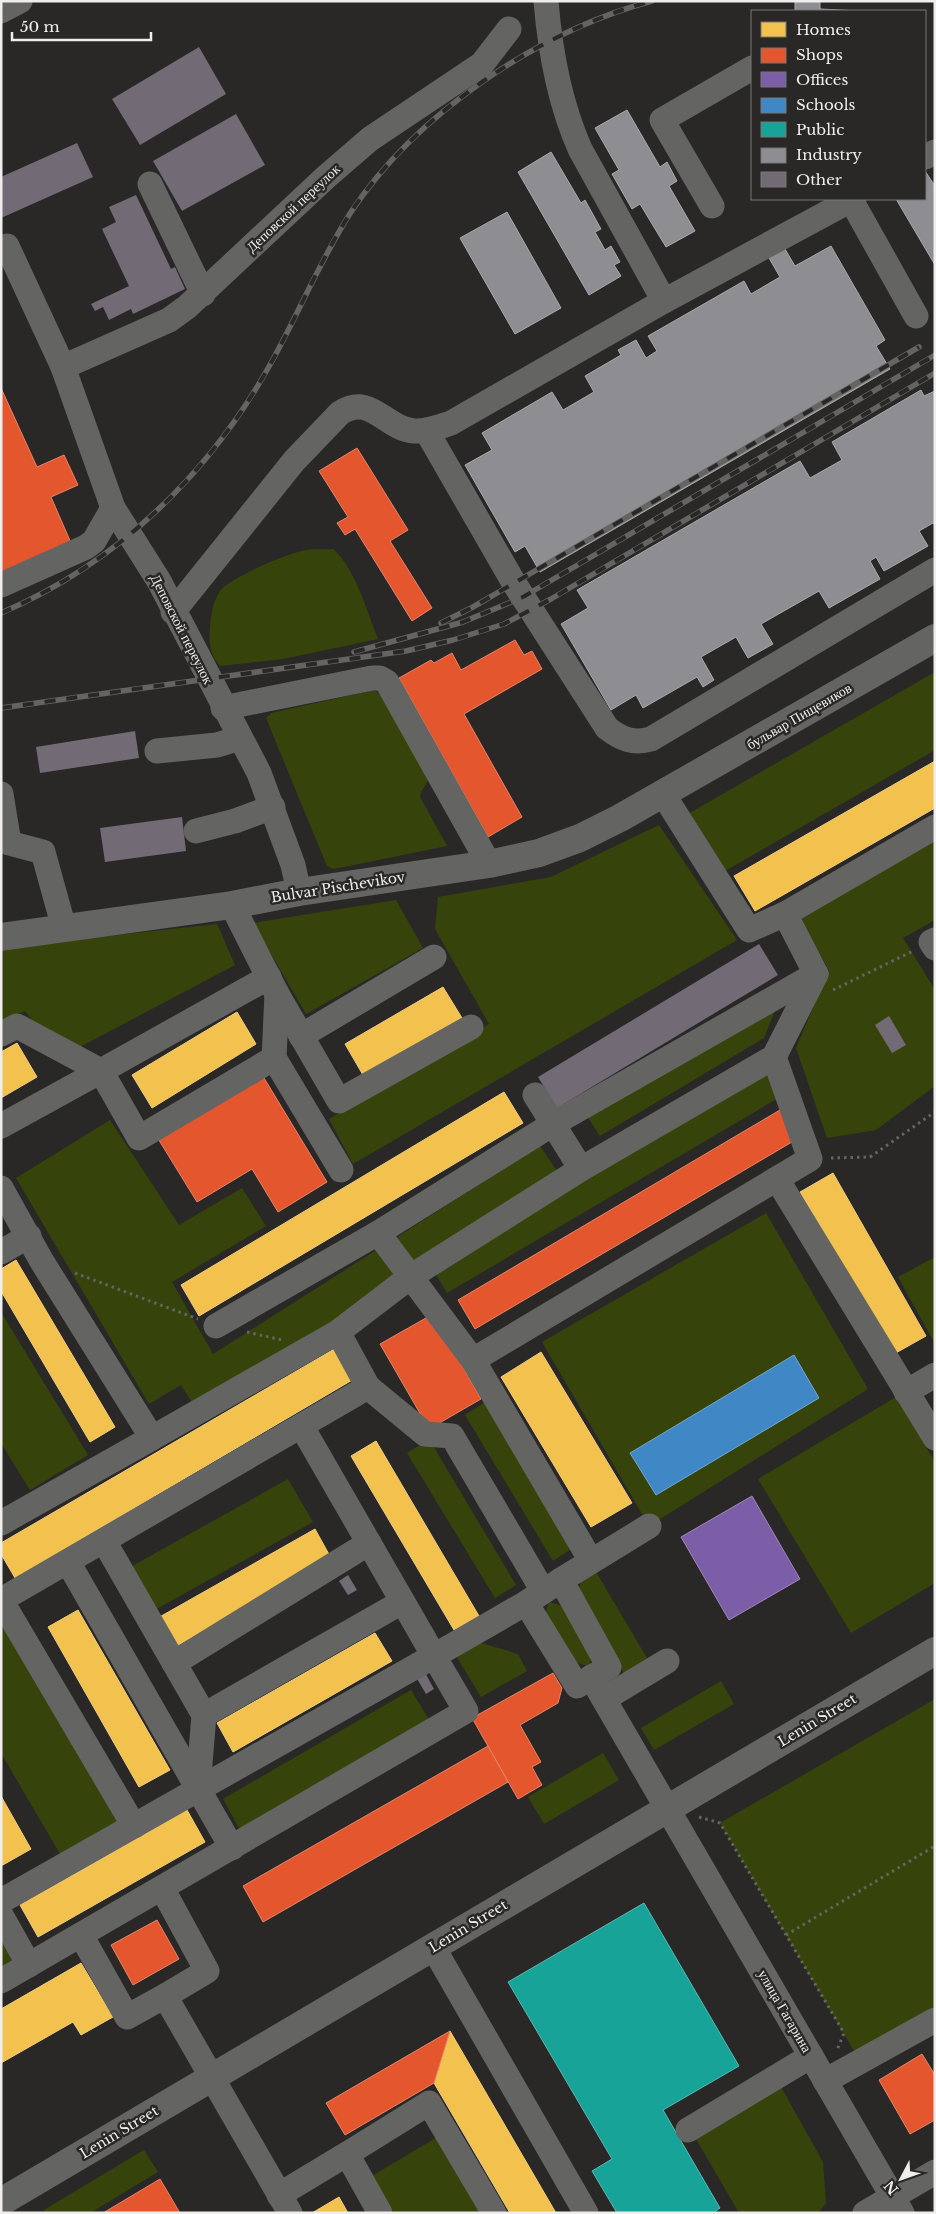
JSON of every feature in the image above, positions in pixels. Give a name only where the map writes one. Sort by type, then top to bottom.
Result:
[{"type":"main road","name":"бульвар Пищевиков","points":[[663,794],[935,638]]},
{"type":"main road","name":"Bulvar Pischevikov","points":[[1,937],[232,904],[299,892],[489,864],[539,853],[580,838],[663,794]]},
{"type":"main road","name":"Lenin Street","points":[[1,2202],[935,1651]]},
{"type":"street","points":[[1,10],[20,1]]},
{"type":"street","points":[[546,1],[550,40],[560,88],[573,134],[664,301]]},
{"type":"street","name":"Деповской переулок","points":[[63,367],[169,320],[203,294],[233,262],[370,139],[482,64],[509,29]]},
{"type":"street","points":[[712,206],[662,120],[751,69]]},
{"type":"street","points":[[150,184],[203,294]]},
{"type":"street","points":[[174,612],[294,461],[340,413],[348,408],[369,408],[400,427],[413,431],[426,430],[451,422],[664,301],[849,200]]},
{"type":"street","points":[[852,200],[916,316]]},
{"type":"street","name":"Деповской переулок","points":[[7,246],[63,367],[113,508],[150,567],[259,773],[293,865],[299,892]]},
{"type":"street","points":[[426,430],[514,583],[607,728],[625,740],[642,741],[651,739],[935,570]]},
{"type":"street","points":[[1,586],[86,547],[94,541],[113,508]]},
{"type":"street","points":[[223,708],[372,678],[380,678],[387,682],[489,864]]},
{"type":"street","points":[[157,751],[216,745],[240,738]]},
{"type":"street","points":[[1,794],[5,844],[43,852],[64,928]]},
{"type":"street","points":[[663,794],[749,930],[785,914],[935,827]]},
{"type":"street","points":[[196,831],[234,821],[273,807]]},
{"type":"street","points":[[232,904],[273,986],[339,1101],[471,1027]]},
{"type":"street","points":[[785,914],[816,974]]},
{"type":"street","points":[[301,1036],[434,957]]},
{"type":"street","points":[[1,1523],[315,1346],[338,1332],[410,1277],[581,1170],[774,1057],[816,974]]},
{"type":"street","points":[[216,1326],[378,1233],[553,1124],[816,974]]},
{"type":"street","points":[[273,986],[274,1058],[341,1170]]},
{"type":"street","points":[[1,1126],[101,1071],[273,986]]},
{"type":"street","points":[[1,1034],[17,1026],[101,1071],[139,1138],[274,1058]]},
{"type":"street","points":[[473,1360],[810,1159],[774,1057]]},
{"type":"street","points":[[535,1096],[581,1170]]},
{"type":"street","points":[[778,1179],[935,1438]]},
{"type":"street","points":[[1,1188],[41,1260],[152,1438]]},
{"type":"street","points":[[378,1233],[473,1360],[591,1561]]},
{"type":"street","points":[[1,1252],[29,1236]]},
{"type":"street","points":[[338,1332],[368,1387],[425,1434],[452,1436],[543,1591],[609,1667],[577,1686],[543,1591]]},
{"type":"street","points":[[906,1392],[935,1375]]},
{"type":"street","points":[[134,1826],[1,1600],[368,1387]]},
{"type":"street","points":[[1,1981],[466,1711],[302,1427]]},
{"type":"street","points":[[1,1901],[434,1656],[649,1526]]},
{"type":"street","points":[[104,1540],[204,1715],[198,1788]]},
{"type":"street","points":[[174,1663],[369,1543]]},
{"type":"street","points":[[68,1562],[232,1848]]},
{"type":"street","points":[[204,1715],[402,1602]]},
{"type":"street","points":[[604,1699],[667,1661]]},
{"type":"street","name":"улица Гагарина","points":[[591,1677],[897,2204]]},
{"type":"street","points":[[80,1935],[127,2017],[164,1996],[207,1971],[162,1888]]},
{"type":"street","points":[[1,1915],[29,1965]]},
{"type":"street","points":[[433,1947],[586,2213]]},
{"type":"street","points":[[164,1996],[284,2204],[347,2154],[429,2103],[494,2213]]},
{"type":"street","points":[[825,2080],[935,2020]]},
{"type":"street","points":[[688,2130],[811,2056]]},
{"type":"street","points":[[347,2154],[380,2213]]},
{"type":"street","points":[[864,2213],[897,2204],[935,2172]]},
{"type":"path","points":[[800,1006],[934,943]]},
{"type":"path","points":[[810,1159],[870,1157],[935,1112]]},
{"type":"path","points":[[41,1260],[216,1326],[315,1346]]},
{"type":"path","points":[[667,1809],[720,1823],[844,2033],[825,2080]]},
{"type":"path","points":[[786,1935],[935,1846]]},
{"type":"green space","points":[[314,549],[333,549],[354,579],[378,639],[283,659],[220,666],[210,648],[210,622],[220,591],[246,573],[294,553]]},
{"type":"green space","points":[[935,672],[935,750],[720,874],[686,815]]},
{"type":"green space","points":[[376,691],[380,695],[429,779],[420,797],[447,846],[334,869],[327,866],[266,718],[271,713]]},
{"type":"green space","points":[[659,825],[737,940],[353,1164],[329,1119],[489,1024],[435,929],[438,897],[551,877]]},
{"type":"green space","points":[[935,840],[935,920],[903,938],[935,990],[935,1086],[876,1130],[827,1138],[796,1048],[829,970],[799,919]]},
{"type":"green space","points":[[396,900],[423,948],[306,1014],[253,923]]},
{"type":"green space","points":[[217,924],[235,965],[61,1057],[25,1011],[1,1022],[1,949]]},
{"type":"green space","points":[[778,1003],[764,1038],[600,1136],[585,1113]]},
{"type":"green space","points":[[764,1071],[780,1097],[447,1293],[432,1268]]},
{"type":"green space","points":[[110,1120],[179,1225],[242,1188],[266,1226],[172,1282],[213,1354],[540,1146],[559,1174],[334,1326],[195,1407],[181,1385],[149,1404],[16,1178]]},
{"type":"green space","points":[[766,1213],[868,1389],[649,1526],[542,1342]]},
{"type":"green space","points":[[935,1257],[935,1342],[934,1342],[898,1277]]},
{"type":"green space","points":[[1,1312],[88,1455],[30,1490],[1,1443]]},
{"type":"green space","points":[[896,1397],[935,1462],[935,1583],[851,1633],[758,1479]]},
{"type":"green space","points":[[487,1401],[574,1547],[553,1561],[465,1415]]},
{"type":"green space","points":[[429,1439],[516,1585],[495,1598],[407,1453]]},
{"type":"green space","points":[[288,1479],[313,1522],[151,1612],[127,1569]]},
{"type":"green space","points":[[595,1570],[648,1660],[624,1674],[578,1595],[581,1579]]},
{"type":"green space","points":[[549,1602],[567,1607],[592,1644],[590,1667],[572,1661],[544,1618]]},
{"type":"green space","points":[[1,1617],[123,1824],[63,1859],[1,1753]]},
{"type":"green space","points":[[478,1642],[518,1654],[527,1671],[481,1697],[455,1654]]},
{"type":"green space","points":[[721,1681],[734,1704],[654,1750],[641,1728]]},
{"type":"green space","points":[[411,1690],[431,1723],[240,1830],[223,1799]]},
{"type":"green space","points":[[935,1699],[935,2017],[860,2061],[720,1823]]},
{"type":"green space","points":[[603,1753],[619,1780],[544,1824],[528,1797]]},
{"type":"green space","points":[[1,1938],[17,1964],[1,1973]]},
{"type":"green space","points":[[781,2087],[823,2162],[826,2203],[818,2213],[739,2213],[696,2139]]},
{"type":"green space","points":[[439,2136],[484,2213],[394,2213],[372,2176]]},
{"type":"green space","points":[[144,2150],[158,2172],[90,2213],[45,2213],[44,2210]]},
{"type":"building: Homes","points":[[935,761],[935,808],[755,911],[734,876]]},
{"type":"building: Homes","points":[[443,987],[462,1018],[363,1075],[345,1044]]},
{"type":"building: Homes","points":[[237,1012],[256,1044],[152,1108],[132,1075]]},
{"type":"building: Homes","points":[[17,1043],[37,1077],[1,1098],[1,1052]]},
{"type":"building: Homes","points":[[504,1092],[523,1123],[199,1316],[181,1285]]},
{"type":"building: Homes","points":[[833,1173],[926,1336],[894,1354],[800,1192]]},
{"type":"building: Homes","points":[[16,1260],[115,1427],[90,1442],[1,1291],[1,1269]]},
{"type":"building: Homes","points":[[336,1348],[354,1379],[15,1578],[1,1554],[1,1543]]},
{"type":"building: Homes","points":[[541,1352],[632,1503],[591,1527],[501,1377]]},
{"type":"building: Homes","points":[[376,1441],[479,1616],[454,1630],[351,1456]]},
{"type":"building: Homes","points":[[315,1529],[331,1558],[173,1648],[156,1619]]},
{"type":"building: Homes","points":[[78,1610],[170,1770],[139,1787],[48,1627]]},
{"type":"building: Homes","points":[[375,1633],[392,1661],[233,1752],[217,1723]]},
{"type":"building: Homes","points":[[1,1796],[31,1849],[1,1866]]},
{"type":"building: Homes","points":[[187,1810],[205,1842],[38,1937],[20,1905]]},
{"type":"building: Homes","points":[[81,1963],[113,2017],[81,2035],[73,2022],[1,2063],[1,2009]]},
{"type":"building: Homes","points":[[450,2031],[556,2213],[510,2213],[434,2083]]},
{"type":"building: Homes","points":[[339,2197],[348,2213],[312,2213]]},
{"type":"building: Shops","points":[[1,388],[37,467],[64,455],[78,485],[51,497],[71,543],[1,574]]},
{"type":"building: Shops","points":[[357,448],[408,530],[390,541],[432,608],[412,621],[355,529],[345,535],[337,523],[348,517],[319,471]]},
{"type":"building: Shops","points":[[515,640],[524,655],[532,651],[542,669],[464,714],[522,817],[488,837],[399,678],[431,660],[434,663],[452,653],[461,670]]},
{"type":"building: Shops","points":[[261,1073],[327,1182],[278,1212],[252,1169],[197,1202],[157,1137]]},
{"type":"building: Shops","points":[[780,1110],[797,1139],[475,1329],[458,1300]]},
{"type":"building: Shops","points":[[433,1314],[481,1399],[429,1429],[380,1344]]},
{"type":"building: Shops","points":[[553,1673],[562,1688],[558,1703],[520,1725],[541,1762],[532,1767],[542,1785],[518,1799],[472,1718]]},
{"type":"building: Shops","points":[[488,1746],[508,1782],[263,1922],[243,1886]]},
{"type":"building: Shops","points":[[157,1920],[179,1959],[133,1985],[111,1945]]},
{"type":"building: Shops","points":[[450,2031],[434,2083],[345,2135],[326,2103]]},
{"type":"building: Shops","points":[[922,2054],[935,2075],[935,2120],[910,2134],[879,2080]]},
{"type":"building: Shops","points":[[160,2179],[180,2213],[103,2213]]},
{"type":"building: Offices","points":[[752,1496],[800,1579],[729,1620],[681,1537]]},
{"type":"building: Schools","points":[[794,1355],[819,1398],[656,1495],[630,1453]]},
{"type":"building: Public","points":[[644,1903],[739,2066],[663,2110],[720,2208],[713,2213],[617,2213],[592,2171],[612,2159],[508,1982]]},
{"type":"building: Industry","points":[[795,1],[820,1],[820,9],[840,10],[795,10]]},
{"type":"building: Industry","points":[[627,110],[660,167],[667,162],[677,181],[669,186],[695,231],[666,247],[640,204],[632,209],[612,174],[619,170],[595,128]]},
{"type":"building: Industry","points":[[551,152],[581,203],[585,200],[601,229],[595,232],[605,250],[611,246],[620,262],[614,265],[621,276],[589,295],[518,172]]},
{"type":"building: Industry","points":[[926,172],[935,186],[935,265],[897,200],[926,200]]},
{"type":"building: Industry","points":[[507,212],[561,308],[515,334],[460,238]]},
{"type":"building: Industry","points":[[831,246],[885,340],[876,346],[890,369],[540,572],[525,546],[515,552],[465,465],[492,450],[482,433],[552,392],[563,410],[594,392],[585,376],[621,355],[618,350],[636,340],[646,358],[657,351],[648,336],[744,281],[751,294],[780,277],[769,258],[785,249],[795,266]]},
{"type":"building: Industry","points":[[921,390],[924,396],[935,391],[935,525],[933,523],[919,531],[928,546],[884,571],[876,557],[870,561],[880,579],[829,608],[819,591],[761,624],[773,644],[748,658],[736,637],[701,657],[714,680],[703,687],[697,677],[643,708],[636,695],[611,710],[561,624],[588,608],[577,590],[800,461],[810,478],[842,460],[832,442]]},
{"type":"building: Other","points":[[199,47],[226,94],[140,145],[112,99]]},
{"type":"building: Other","points":[[236,114],[265,165],[182,211],[153,161]]},
{"type":"building: Other","points":[[77,143],[93,177],[1,218],[1,177]]},
{"type":"building: Other","points":[[136,195],[171,269],[175,267],[185,289],[133,314],[131,309],[109,320],[103,307],[95,311],[91,304],[129,286],[102,229],[116,222],[109,207]]},
{"type":"building: Other","points":[[135,731],[139,758],[40,773],[36,747]]},
{"type":"building: Other","points":[[182,817],[186,851],[105,862],[100,828]]},
{"type":"building: Other","points":[[759,944],[778,975],[557,1108],[538,1077]]},
{"type":"building: Other","points":[[889,1016],[906,1045],[892,1053],[875,1025]]},
{"type":"building: Other","points":[[348,1575],[357,1590],[348,1595],[339,1581]]},
{"type":"building: Other","points":[[422,1667],[434,1689],[426,1694],[413,1672]]},
{"type":"railway","points":[[1,613],[44,592],[84,568],[122,541],[190,477],[220,441],[247,403],[271,363],[329,249],[351,212],[378,176],[410,142],[445,110],[484,81],[524,55],[566,33],[609,15],[652,1]]},
{"type":"railway","points":[[441,623],[473,607],[919,347]]},
{"type":"railway","points":[[354,652],[463,622],[523,597],[935,355]]},
{"type":"railway","points":[[1,708],[406,651],[453,640],[504,624],[551,599],[935,373]]}]
